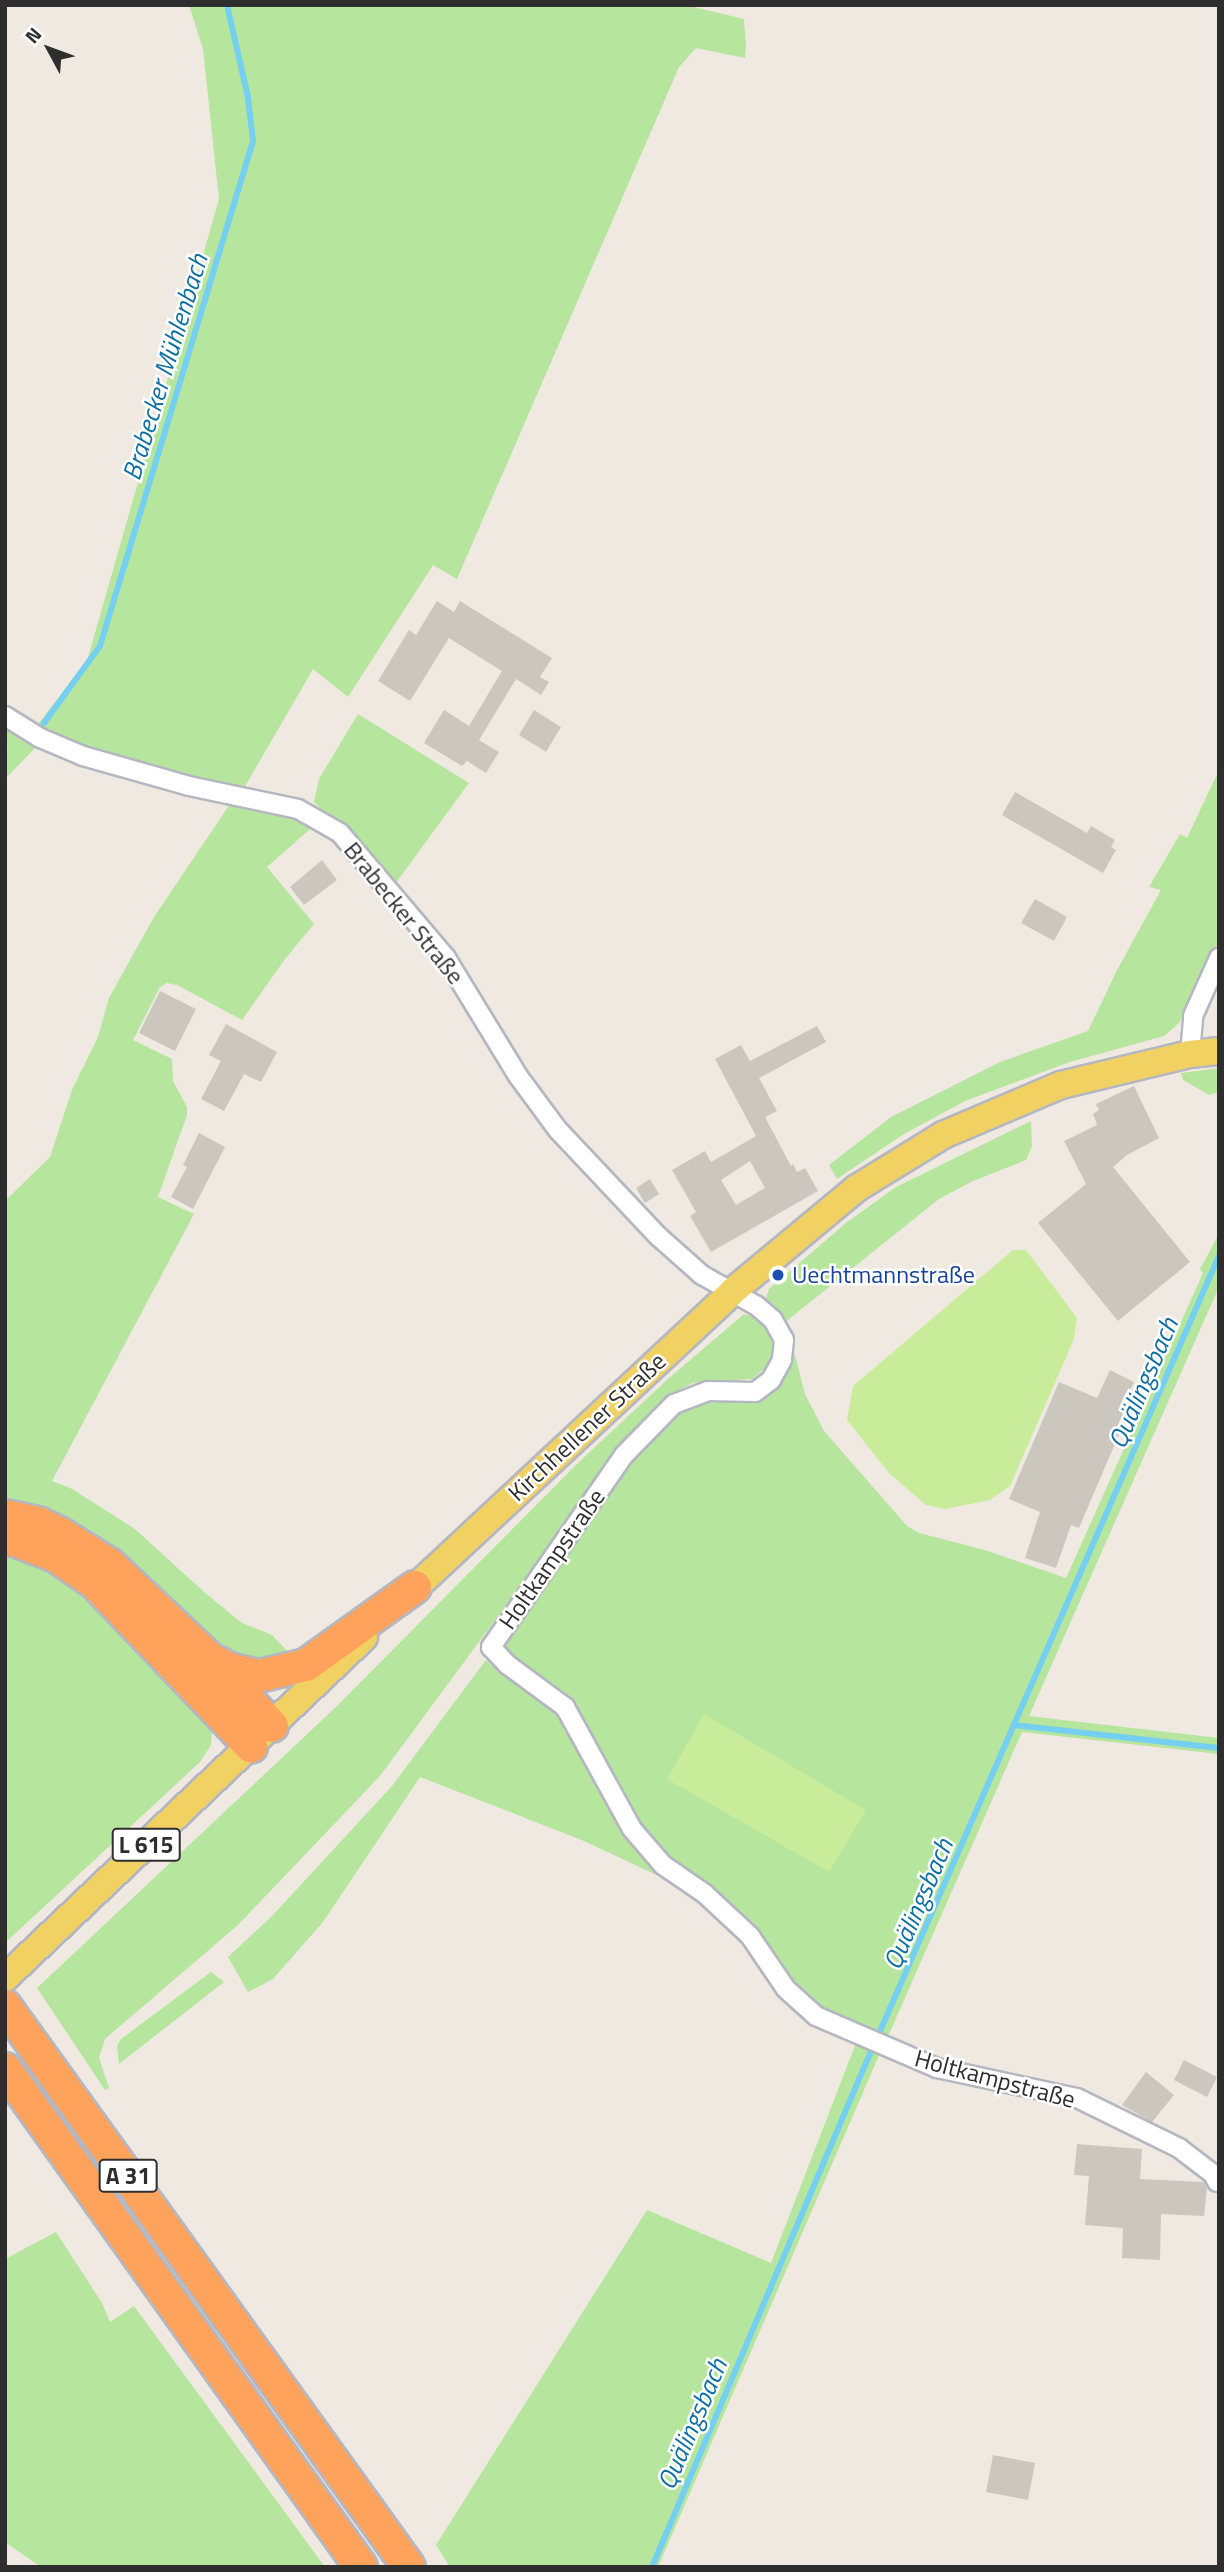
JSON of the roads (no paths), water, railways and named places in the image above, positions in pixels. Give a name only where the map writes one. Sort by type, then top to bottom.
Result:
[{"type":"highway","points":[[5,1516],[38,1523],[109,1564],[210,1659],[261,1736]]},
{"type":"highway","points":[[5,1540],[15,1540],[56,1556],[95,1583],[261,1736]]},
{"type":"highway","points":[[210,1659],[229,1669],[259,1676],[287,1672],[328,1651],[415,1587]]},
{"type":"highway","name":"A 31","points":[[5,2006],[409,2567]]},
{"type":"highway","name":"A 31","points":[[5,2069],[362,2567]]},
{"type":"main road","name":"Kirchhellener Straße","points":[[5,1978],[415,1587],[733,1291],[857,1188],[943,1135],[1061,1085],[1191,1054],[1219,1051]]},
{"type":"street","name":"Brabecker Straße","points":[[5,716],[38,737],[83,756],[189,786],[298,809],[340,833],[446,958],[518,1076],[558,1130],[658,1236],[702,1275],[733,1291]]},
{"type":"street","points":[[1191,1054],[1193,1016],[1219,958]]},
{"type":"street","name":"Holtkampstraße","points":[[733,1291],[773,1320],[784,1340],[782,1360],[771,1380],[755,1392],[708,1391],[674,1404],[624,1455],[491,1647],[508,1665],[565,1707],[632,1829],[663,1865],[705,1894],[750,1936],[786,1989],[816,2016],[859,2037],[937,2068],[1077,2098],[1179,2148],[1213,2174],[1217,2182]]},
{"type":"waterway","name":"Brabecker Mühlenbach","points":[[44,723],[100,646],[253,141],[248,97],[227,5]]},
{"type":"waterway","name":"Quälingsbach","points":[[652,2567],[863,2070],[1219,1256]]},
{"type":"waterway","points":[[1014,1725],[1219,1748]]},
{"type":"place","name":"Uechtmannstraße","points":[[778,1275]]}]
